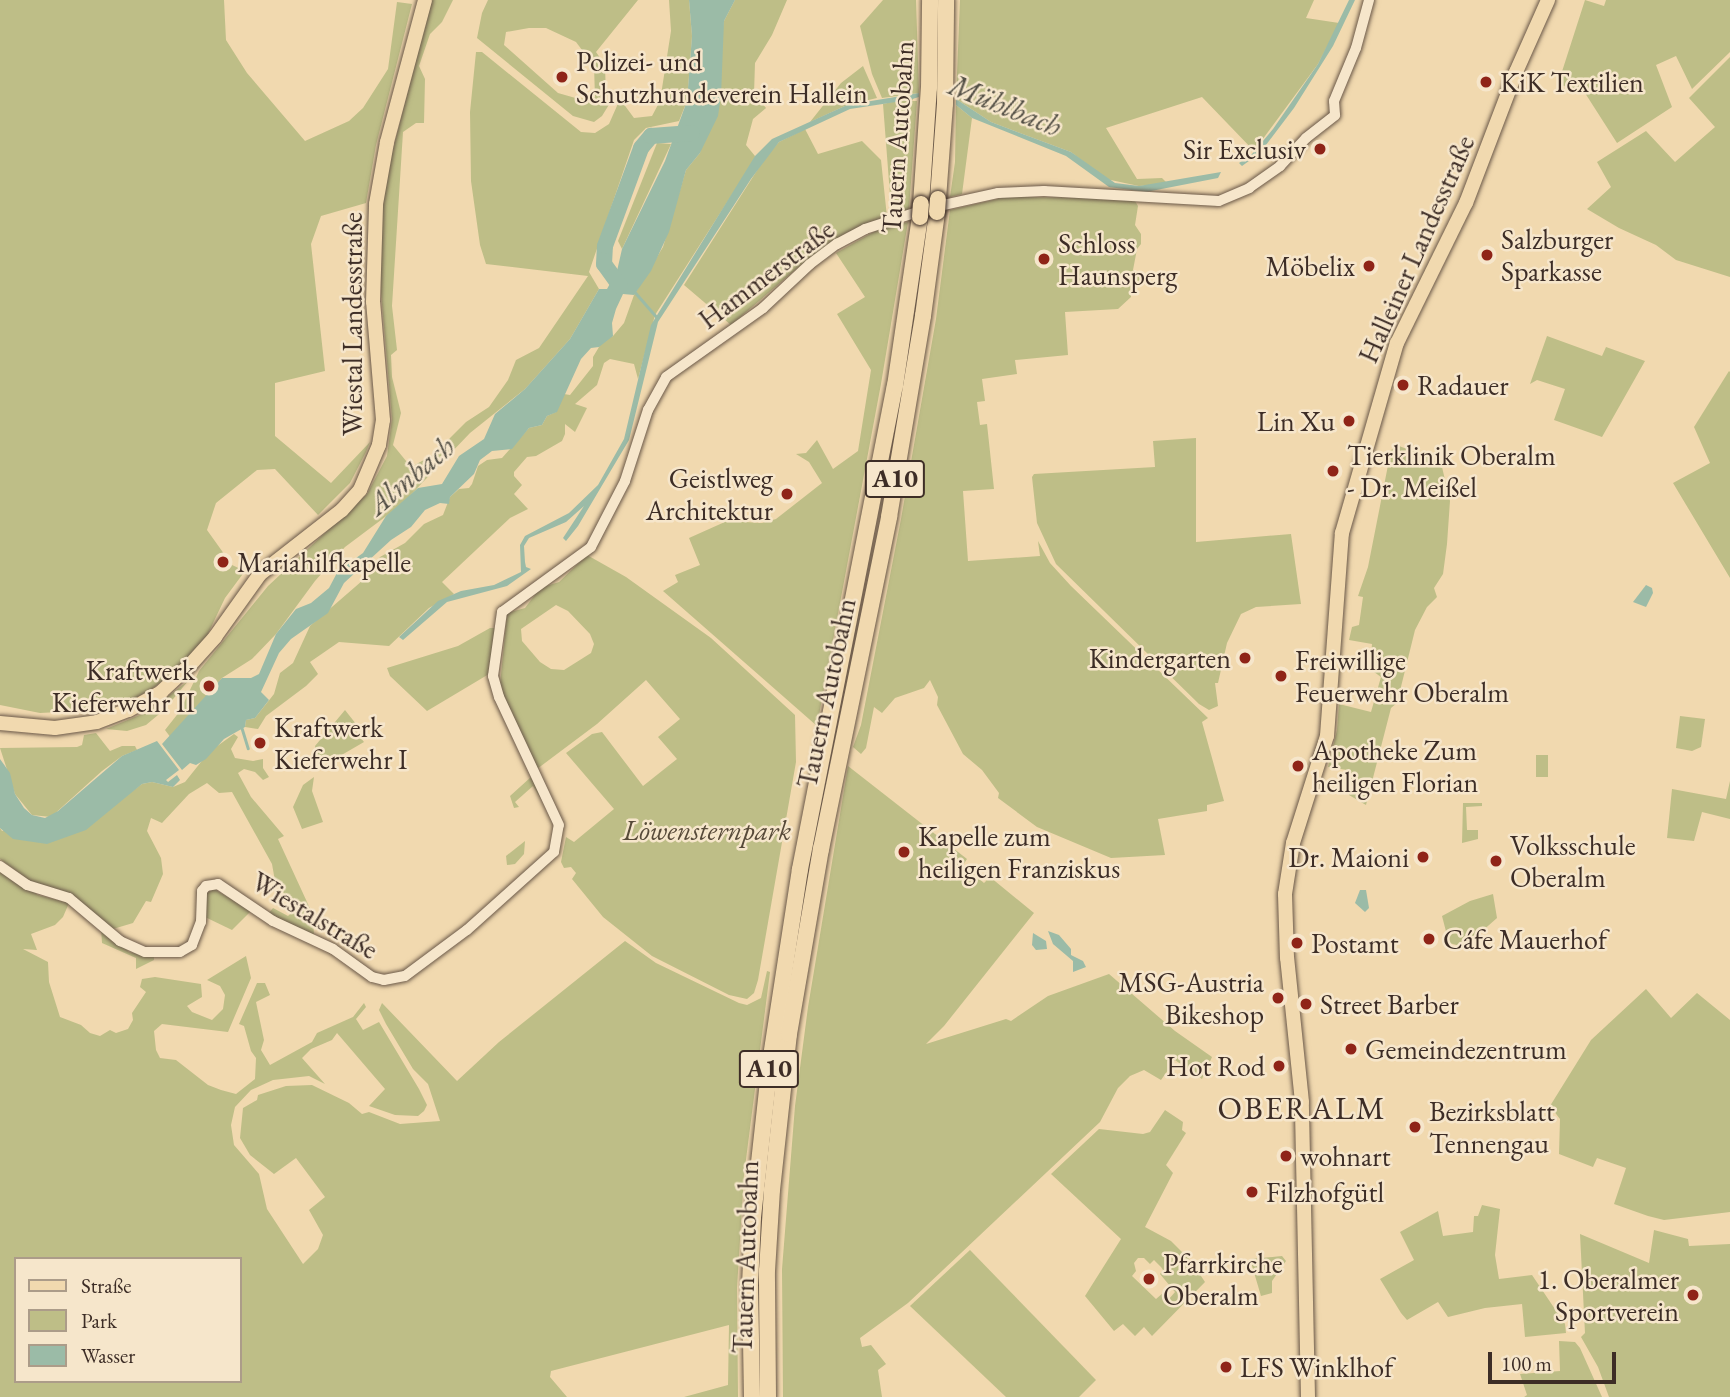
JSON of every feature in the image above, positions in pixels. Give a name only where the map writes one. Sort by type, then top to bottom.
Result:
[{"type":"highway","name":"Tauern Autobahn","points":[[768,1397],[767,1271],[778,1128],[802,951],[888,517],[923,316],[937,206],[937,96],[930,0]]},
{"type":"highway","name":"Tauern Autobahn","points":[[752,1397],[750,1286],[760,1142],[785,955],[895,386],[937,96],[946,0]]},
{"type":"main road","name":"Wiestal Landesstraße","points":[[0,723],[55,729],[97,722],[129,710],[161,692],[190,666],[215,637],[260,574],[342,510],[360,490],[379,445],[383,420],[373,302],[376,204],[387,142],[425,0]]},
{"type":"main road","name":"Halleiner Landesstraße","points":[[1308,1397],[1302,1102],[1286,958],[1284,901],[1293,843],[1327,736],[1339,557],[1352,490],[1397,343],[1463,211],[1521,60],[1548,0]]},
{"type":"street","name":"Hammerstraße","points":[[502,612],[591,547],[625,481],[648,410],[666,377],[763,308],[809,265],[837,244],[865,229],[930,208],[998,193],[1085,191],[1219,201],[1249,188],[1280,166],[1315,130],[1335,115],[1334,101],[1356,48],[1369,0]]},
{"type":"street","name":"Wiestalstraße","points":[[0,866],[27,885],[69,898],[120,941],[145,952],[180,953],[192,945],[201,922],[202,891],[206,886],[218,884],[273,921],[333,949],[365,974],[384,980],[405,976],[467,930],[539,868],[554,852],[558,842],[559,825],[499,696],[493,676],[502,612]]},
{"type":"green space","points":[[0,0],[224,0],[226,40],[247,73],[305,141],[349,121],[363,108],[388,69],[397,2],[412,4],[376,145],[366,203],[321,216],[311,244],[325,371],[275,383],[275,436],[331,483],[370,442],[366,452],[350,483],[318,515],[275,469],[257,470],[216,503],[207,530],[232,565],[245,571],[225,598],[204,642],[180,668],[153,688],[136,698],[94,710],[40,713],[0,705]]},
{"type":"green space","points":[[431,0],[453,0],[442,22],[430,34],[419,66],[425,79],[424,123],[416,123],[403,132],[392,306],[397,350],[391,355],[392,377],[401,413],[393,445],[411,467],[433,455],[466,422],[489,407],[508,380],[516,360],[539,348],[588,276],[486,264],[480,245],[471,181],[470,112],[476,52],[482,52],[581,132],[595,133],[609,124],[620,99],[634,118],[652,116],[660,101],[671,31],[669,0],[689,0],[692,36],[687,101],[679,121],[646,128],[634,140],[589,272],[599,289],[570,339],[525,389],[470,433],[401,505],[345,547],[315,581],[276,634],[252,659],[222,678],[171,738],[165,730],[180,711],[199,671],[268,586],[367,494],[387,456],[392,419],[380,281],[382,193]]},
{"type":"green space","points":[[488,0],[638,0],[596,52],[605,65],[606,99],[610,103],[602,116],[594,122],[573,116],[477,38],[482,13]],"holes":[[[546,28],[576,42],[594,66],[595,97],[579,99],[558,93],[504,45],[506,32]]]},
{"type":"green space","points":[[735,0],[787,0],[772,35],[755,63],[754,94],[766,108],[753,119],[746,145],[755,156],[754,160],[655,315],[638,379],[634,364],[610,359],[604,363],[597,385],[575,404],[587,408],[575,432],[565,424],[562,441],[536,456],[527,457],[514,472],[522,485],[514,494],[528,509],[510,518],[442,582],[454,594],[429,608],[389,646],[339,642],[310,662],[318,674],[306,686],[266,716],[258,729],[245,727],[246,720],[255,718],[274,694],[280,673],[293,663],[310,626],[370,574],[380,557],[405,543],[424,524],[443,515],[450,497],[459,489],[469,488],[472,484],[478,466],[487,460],[502,458],[529,428],[542,425],[547,416],[556,412],[564,394],[570,395],[593,366],[593,357],[602,342],[613,336],[624,323],[634,295],[663,247],[686,170],[700,153],[724,21]]},
{"type":"green space","points":[[883,0],[916,0],[919,93],[882,98],[872,74],[860,26]]},
{"type":"green space","points":[[960,0],[1314,0],[1306,18],[1339,23],[1318,64],[1254,151],[1202,97],[1106,128],[1137,179],[1162,178],[1167,183],[1139,186],[1106,179],[1071,152],[991,122],[956,99]]},
{"type":"green space","points":[[1585,0],[1604,6],[1606,0],[1730,0],[1730,52],[1692,89],[1676,56],[1656,65],[1672,107],[1617,143],[1585,93],[1558,84]]},
{"type":"green space","points":[[1730,57],[1730,277],[1676,260],[1656,245],[1587,209],[1611,187],[1597,162],[1646,131],[1675,162],[1715,127],[1689,98]]},
{"type":"green space","points":[[863,66],[877,98],[847,105],[810,122],[841,83]]},
{"type":"green space","points":[[914,97],[912,101],[917,101],[909,209],[897,213],[893,210],[890,195],[883,104]]},
{"type":"green space","points":[[956,105],[972,118],[962,194],[950,197],[955,162]]},
{"type":"green space","points":[[805,129],[818,154],[862,141],[881,160],[887,217],[846,233],[802,264],[731,325],[684,285],[765,158],[779,142]]},
{"type":"green space","points":[[657,143],[671,144],[622,249],[618,241]]},
{"type":"green space","points":[[1006,197],[1110,198],[1135,201],[1138,206],[1135,225],[1141,234],[1141,244],[1137,249],[1133,270],[1140,276],[1154,278],[1131,282],[1131,297],[1118,309],[1065,312],[1068,355],[1015,360],[1017,374],[982,379],[985,401],[977,402],[980,425],[987,424],[994,489],[963,491],[968,561],[1040,556],[1038,541],[1050,563],[1071,586],[1208,718],[1202,722],[1224,801],[1207,805],[1207,811],[1158,819],[1165,855],[1111,858],[1037,827],[998,798],[999,793],[982,770],[963,754],[937,705],[938,697],[930,680],[924,688],[895,698],[882,713],[874,707],[866,748],[861,754],[853,747],[861,725],[901,519],[936,319],[950,210]]},
{"type":"green space","points":[[908,222],[881,384],[817,726],[663,591],[678,582],[675,575],[700,565],[689,538],[727,521],[762,523],[776,519],[822,483],[809,462],[796,454],[806,453],[817,440],[833,469],[858,451],[871,370],[837,314],[865,297],[836,253],[877,230]]},
{"type":"green space","points":[[1547,336],[1602,356],[1606,347],[1645,361],[1602,437],[1554,420],[1565,389],[1537,380],[1530,384]]},
{"type":"green space","points":[[1729,371],[1730,578],[1673,483],[1710,463],[1694,427]]},
{"type":"green space","points":[[1196,438],[1196,542],[1291,534],[1301,604],[1256,607],[1241,614],[1227,643],[1218,683],[1215,683],[1218,706],[1209,710],[1199,704],[1056,564],[1037,523],[1032,477],[1034,474],[1155,467],[1153,441]]},
{"type":"green space","points":[[1399,446],[1431,458],[1442,467],[1450,501],[1447,544],[1443,574],[1434,588],[1437,597],[1427,607],[1415,630],[1397,703],[1391,708],[1366,805],[1349,795],[1347,770],[1328,767],[1337,730],[1339,704],[1371,712],[1381,677],[1370,669],[1372,644],[1349,640],[1352,627],[1359,625],[1363,597],[1358,596],[1368,567],[1391,450]]},
{"type":"green space","name":"Löwensternpark","points":[[587,555],[626,577],[711,638],[795,715],[796,762],[758,980],[754,993],[747,999],[729,995],[652,956],[603,917],[572,879],[576,873],[571,867],[564,868],[561,862],[566,837],[574,842],[614,809],[566,753],[592,734],[602,732],[643,786],[677,759],[658,737],[680,719],[646,680],[597,724],[537,769],[518,733],[500,685],[507,613],[525,608],[540,588],[559,582]],"holes":[[[556,605],[568,611],[590,634],[594,644],[591,653],[564,670],[551,669],[540,662],[522,641],[521,629]]]},
{"type":"green space","points":[[490,628],[495,628],[496,632],[489,674],[427,711],[390,676],[387,668],[458,646]]},
{"type":"green space","points":[[188,681],[164,710],[146,725],[127,731],[106,729],[147,712]]},
{"type":"green space","points":[[345,710],[360,729],[356,732],[364,742],[333,760],[318,765],[315,746]]},
{"type":"green space","points":[[1680,716],[1705,719],[1701,747],[1692,751],[1676,748]]},
{"type":"green space","points":[[96,733],[110,751],[122,746],[135,746],[137,750],[122,756],[102,771],[51,817],[32,815],[15,794],[0,748],[77,747],[82,745],[84,735]]},
{"type":"green space","points":[[234,734],[238,737],[231,749],[235,758],[253,761],[263,759],[263,768],[269,777],[263,780],[255,772],[244,769],[238,773],[251,797],[284,836],[278,839],[313,915],[314,936],[268,914],[273,908],[288,916],[295,909],[275,881],[272,864],[232,792],[219,793],[207,783],[189,794],[162,823],[151,818],[147,831],[161,858],[163,874],[151,902],[146,901],[133,923],[113,929],[74,897],[33,883],[0,859],[0,828],[2,831],[123,798],[142,784],[152,782],[173,787],[185,782],[209,752]]},
{"type":"green space","points":[[1536,755],[1548,755],[1548,777],[1536,777]]},
{"type":"green space","points":[[848,766],[967,859],[963,865],[984,883],[990,877],[1034,913],[944,1026],[926,1044],[1006,1019],[1011,1021],[1048,996],[1109,974],[1175,1031],[1212,1057],[1202,1079],[1175,1060],[1161,1080],[1144,1070],[1130,1076],[1118,1088],[1100,1122],[908,1303],[860,1338],[862,1347],[871,1345],[886,1364],[878,1370],[882,1397],[783,1397],[782,1269],[795,1106],[808,1007]]},
{"type":"green space","points":[[314,777],[312,791],[323,822],[302,829],[293,807],[303,785]]},
{"type":"green space","points":[[531,777],[543,802],[533,786],[515,802],[519,807],[514,808],[510,796]]},
{"type":"green space","points":[[1730,781],[1730,819],[1702,812],[1694,841],[1667,838],[1672,789],[1726,799]]},
{"type":"green space","points":[[1463,803],[1482,803],[1482,806],[1466,807],[1467,830],[1478,830],[1478,839],[1462,843]]},
{"type":"green space","points":[[525,841],[524,854],[515,864],[507,865],[506,856]]},
{"type":"green space","points":[[0,869],[38,895],[69,903],[63,917],[55,925],[31,934],[37,950],[23,949],[48,962],[49,982],[60,1017],[81,1025],[90,1033],[100,1036],[110,1030],[116,1033],[128,1029],[133,1020],[132,1013],[146,992],[140,987],[142,979],[155,977],[201,984],[202,997],[187,1006],[192,1012],[212,1020],[223,1009],[225,995],[220,986],[207,980],[246,956],[251,978],[228,1032],[162,1024],[154,1031],[156,1050],[160,1058],[176,1060],[208,1085],[236,1094],[255,1079],[256,1058],[251,1051],[244,1026],[239,1024],[257,983],[265,983],[270,995],[256,1002],[264,1040],[261,1050],[270,1065],[312,1042],[317,1033],[353,1017],[364,1003],[366,1007],[356,1019],[363,1030],[379,1022],[427,1105],[418,1116],[395,1115],[369,1106],[385,1089],[337,1033],[332,1040],[311,1049],[302,1058],[325,1084],[309,1076],[273,1080],[251,1090],[235,1107],[231,1125],[234,1145],[259,1174],[267,1209],[303,1264],[318,1249],[323,1235],[309,1210],[325,1197],[296,1158],[274,1174],[250,1155],[240,1138],[243,1108],[257,1100],[258,1095],[286,1086],[312,1085],[349,1103],[362,1114],[369,1112],[400,1124],[440,1121],[428,1084],[413,1069],[379,1010],[382,1003],[457,1081],[499,1042],[625,941],[656,963],[747,1005],[761,998],[767,971],[770,972],[744,1175],[737,1288],[738,1397],[684,1397],[728,1385],[729,1325],[551,1371],[550,1377],[567,1397],[0,1397]]},
{"type":"green space","points":[[214,889],[251,911],[232,930],[205,917],[207,893]]},
{"type":"green space","points":[[1493,894],[1497,918],[1480,933],[1476,950],[1449,943],[1442,916],[1470,901]]},
{"type":"green space","points":[[101,927],[129,952],[154,957],[154,960],[136,969],[136,958],[102,943]]},
{"type":"green space","points":[[1646,989],[1671,1018],[1697,993],[1730,1020],[1730,1212],[1664,1220],[1648,1216],[1614,1204],[1626,1168],[1597,1158],[1593,1167],[1559,1154],[1560,1119],[1550,1106],[1591,1040]]},
{"type":"green space","points":[[1165,1110],[1183,1122],[1182,1130],[1186,1133],[1166,1165],[1173,1173],[1145,1227],[1171,1241],[1191,1261],[1205,1282],[1152,1336],[1144,1327],[1135,1336],[1123,1324],[1114,1331],[1085,1296],[1121,1239],[1051,1174],[1099,1129],[1143,1134],[1150,1132]],"holes":[[[1138,1258],[1144,1258],[1150,1264],[1154,1260],[1163,1270],[1160,1274],[1175,1292],[1169,1299],[1163,1293],[1156,1299],[1132,1276],[1136,1271],[1134,1263]]]},
{"type":"green space","points":[[1482,1205],[1500,1209],[1495,1255],[1499,1279],[1532,1275],[1565,1324],[1566,1333],[1525,1337],[1522,1304],[1485,1308],[1448,1317],[1438,1302],[1407,1320],[1401,1313],[1380,1279],[1414,1260],[1400,1232],[1438,1211],[1443,1236],[1473,1232],[1474,1216],[1478,1216]]},
{"type":"green space","points":[[1654,1230],[1688,1239],[1689,1246],[1730,1244],[1730,1397],[1609,1397],[1598,1367],[1581,1337],[1585,1333],[1580,1234],[1649,1263]]},
{"type":"green space","points":[[970,1250],[1096,1380],[1079,1397],[1006,1397],[910,1306]]},
{"type":"green space","points":[[1282,1256],[1286,1261],[1272,1281],[1272,1293],[1261,1296],[1250,1259]]},
{"type":"green space","points":[[1559,1341],[1575,1342],[1580,1348],[1602,1397],[1524,1397],[1527,1395],[1520,1374],[1560,1371]]},
{"type":"water","points":[[689,0],[735,0],[724,21],[718,116],[700,153],[686,170],[669,232],[651,271],[634,295],[623,294],[612,323],[613,336],[599,347],[591,348],[581,359],[557,412],[547,416],[542,425],[529,428],[512,449],[492,451],[480,460],[474,474],[450,497],[449,504],[440,503],[425,510],[411,527],[391,540],[344,583],[328,613],[291,639],[279,653],[261,692],[269,700],[255,718],[246,720],[245,727],[224,739],[206,759],[196,765],[190,763],[182,770],[162,744],[222,678],[251,678],[259,674],[276,634],[296,609],[311,603],[329,588],[338,571],[363,553],[386,516],[418,488],[442,484],[459,456],[484,439],[495,414],[525,389],[570,339],[599,289],[607,289],[617,271],[622,249],[665,161],[687,101],[692,36]]},
{"type":"water","points":[[1349,0],[1355,0],[1333,46],[1294,108],[1260,153],[1242,166],[1239,163],[1252,154],[1273,129],[1318,64]]},
{"type":"water","points":[[919,93],[919,97],[909,100],[850,109],[779,142],[751,179],[658,322],[629,440],[578,526],[566,541],[563,538],[584,506],[566,522],[529,538],[524,546],[525,562],[526,567],[531,569],[507,586],[447,602],[403,640],[399,637],[438,601],[461,591],[494,585],[521,572],[520,545],[525,536],[569,513],[598,485],[624,439],[651,325],[755,156],[772,139],[847,105]]},
{"type":"water","points":[[956,99],[991,122],[1071,152],[1115,183],[1139,186],[1221,172],[1218,178],[1146,192],[1109,187],[1066,156],[972,118],[956,105]]},
{"type":"water","points":[[1646,585],[1652,588],[1653,593],[1646,607],[1633,602]]},
{"type":"water","points":[[157,741],[179,770],[166,780],[168,782],[177,775],[180,780],[173,787],[152,782],[142,784],[86,830],[47,844],[13,839],[0,828],[0,759],[10,773],[15,794],[24,808],[32,815],[45,818],[58,811],[122,756]]},
{"type":"water","points":[[1360,890],[1366,890],[1369,908],[1365,912],[1355,903]]},
{"type":"water","points":[[1048,931],[1059,935],[1071,949],[1071,955],[1083,961],[1086,967],[1073,972],[1073,961],[1053,944]]},
{"type":"water","points":[[1033,933],[1046,941],[1047,949],[1036,950],[1032,945]]},
{"type":"waterway","name":"Almbach","points":[[620,286],[604,264],[605,246],[641,148],[651,136],[692,133]]},
{"type":"waterway","name":"Mühlbach","points":[[635,292],[656,316]]},
{"type":"waterway","points":[[242,728],[248,748]]},
{"type":"place","name":"Polizei- und Schutzhundeverein Hallein","points":[[562,77]]},
{"type":"place","name":"KiK Textilien","points":[[1486,82]]},
{"type":"place","name":"Sir Exclusiv","points":[[1320,149]]},
{"type":"place","name":"Salzburger Sparkasse","points":[[1487,255]]},
{"type":"place","name":"Schloss Haunsperg","points":[[1044,259]]},
{"type":"place","name":"Möbelix","points":[[1369,266]]},
{"type":"place","name":"Radauer","points":[[1403,385]]},
{"type":"place","name":"Lin Xu","points":[[1349,421]]},
{"type":"place","name":"Tierklinik Oberalm - Dr. Meißel","points":[[1333,471]]},
{"type":"place","name":"Geistlweg Architektur","points":[[787,494]]},
{"type":"place","name":"Mariahilfkapelle","points":[[223,562]]},
{"type":"place","name":"Kindergarten","points":[[1245,658]]},
{"type":"place","name":"Freiwillige Feuerwehr Oberalm","points":[[1281,676]]},
{"type":"place","name":"Kraftwerk Kieferwehr II","points":[[209,686]]},
{"type":"place","name":"Kraftwerk Kieferwehr I","points":[[260,743]]},
{"type":"place","name":"Apotheke Zum heiligen Florian","points":[[1298,766]]},
{"type":"place","name":"Kapelle zum heiligen Franziskus","points":[[904,852]]},
{"type":"place","name":"Dr. Maioni","points":[[1423,857]]},
{"type":"place","name":"Volksschule Oberalm","points":[[1496,861]]},
{"type":"place","name":"Cáfe Mauerhof","points":[[1429,939]]},
{"type":"place","name":"Postamt","points":[[1297,943]]},
{"type":"place","name":"MSG-Austria Bikeshop","points":[[1278,998]]},
{"type":"place","name":"Street Barber","points":[[1306,1004]]},
{"type":"place","name":"Gemeindezentrum","points":[[1351,1049]]},
{"type":"place","name":"Hot Rod","points":[[1279,1066]]},
{"type":"place","name":"Bezirksblatt Tennengau","points":[[1415,1127]]},
{"type":"place","name":"wohnart","points":[[1286,1156]]},
{"type":"place","name":"Filzhofgütl","points":[[1252,1192]]},
{"type":"place","name":"Pfarrkirche Oberalm","points":[[1149,1279]]},
{"type":"place","name":"1. Oberalmer Sportverein","points":[[1693,1295]]},
{"type":"place","name":"LFS Winklhof","points":[[1226,1367]]},
{"type":"district","name":"OBERALM","points":[[1302,1108]]}]
